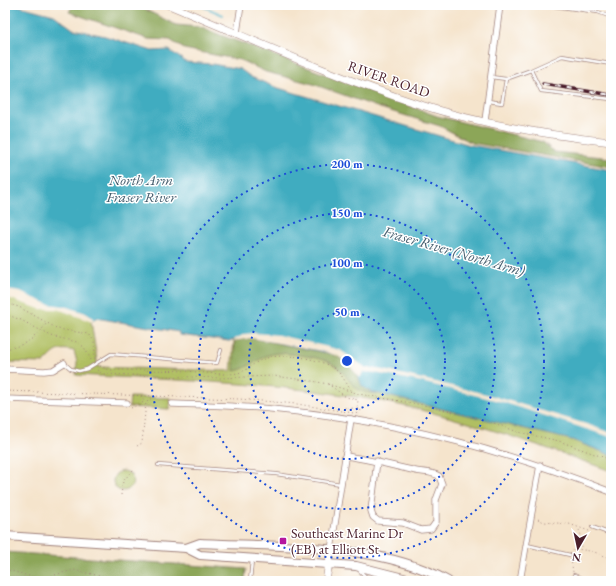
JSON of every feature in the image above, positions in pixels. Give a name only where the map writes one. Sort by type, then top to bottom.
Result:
[{"type":"main road","points":[[5,536],[186,548],[200,555],[356,566],[415,581]]},
{"type":"main road","points":[[186,548],[200,543],[331,550],[388,558],[428,571],[448,581]]},
{"type":"street","name":"RIVER ROAD","points":[[169,5],[327,71],[448,113],[549,134],[611,142]]},
{"type":"street","points":[[237,33],[241,5]]},
{"type":"street","points":[[485,121],[500,5]]},
{"type":"street","points":[[5,369],[44,371],[53,370],[64,363]]},
{"type":"street","points":[[5,399],[127,403]]},
{"type":"street","points":[[172,404],[264,408],[351,419],[426,433],[485,448],[540,465],[611,492]]},
{"type":"street","points":[[326,581],[351,419]]},
{"type":"street","points":[[345,456],[378,461],[412,471],[434,474],[441,478],[441,487],[436,500],[436,522],[432,529],[422,530],[403,523],[378,521],[373,517],[371,511],[378,461]]},
{"type":"street","points":[[520,579],[540,465]]},
{"type":"lane","points":[[546,5],[598,12],[611,17]]},
{"type":"lane","points":[[491,77],[506,79],[562,56],[611,64]]},
{"type":"lane","points":[[531,70],[541,91],[611,99]]},
{"type":"lane","points":[[488,101],[502,103],[506,79]]},
{"type":"lane","points":[[64,363],[71,369],[79,371],[98,363],[110,354],[217,363],[221,350]]},
{"type":"lane","points":[[158,465],[276,474],[341,484]]},
{"type":"lane","points":[[592,527],[611,534]]},
{"type":"lane","points":[[526,545],[570,555]]},
{"type":"lane","points":[[250,581],[252,559]]},
{"type":"lane","points":[[356,566],[363,575],[381,581]]},
{"type":"lane","points":[[574,575],[588,581]]},
{"type":"lane","points":[[520,579],[533,581]]},
{"type":"path","points":[[5,303],[20,307],[58,329],[89,334],[94,341],[95,359],[100,367],[109,370],[186,371],[224,374],[240,373],[262,359],[274,356],[285,356],[317,360],[328,365],[338,371],[352,391]]},
{"type":"path","points":[[5,314],[21,320],[51,336],[77,342],[89,354],[94,365],[103,374],[220,378],[274,376],[328,384],[359,394],[429,406],[483,419],[518,432],[559,441],[611,460]]},
{"type":"path","points":[[5,349],[17,347],[31,341],[47,323]]},
{"type":"path","points":[[328,384],[346,397],[358,400]]},
{"type":"path","points":[[5,391],[176,397]]},
{"type":"path","points":[[357,409],[359,394]]},
{"type":"path","points":[[141,396],[146,402]]},
{"type":"path","points":[[137,446],[142,443],[146,402],[153,396]]},
{"type":"path","points":[[360,412],[345,410],[345,407],[361,409],[360,416]]},
{"type":"path","points":[[122,495],[123,482],[134,469]]},
{"type":"path","points":[[537,519],[544,522],[569,524],[579,529],[590,531],[592,527]]},
{"type":"path","points":[[579,529],[582,535],[581,549]]},
{"type":"path","points":[[574,575],[570,555],[574,549],[581,549],[605,556],[611,560]]},
{"type":"path","points":[[5,569],[39,579],[74,570],[122,581]]},
{"type":"green space","points":[[73,5],[136,5],[176,25],[199,27],[437,116],[543,142],[554,152],[611,158],[611,167],[472,143],[440,126],[377,107],[313,84],[266,72],[240,60],[184,49],[170,40],[148,39],[69,12]]},
{"type":"green space","points":[[5,296],[52,306],[91,320],[98,367],[231,371],[234,340],[250,337],[339,355],[510,425],[572,440],[611,455],[611,471],[482,427],[417,409],[384,402],[316,391],[282,388],[179,380],[76,375],[77,362],[74,351],[68,350],[57,351],[44,363],[5,362]]},
{"type":"green space","points":[[251,338],[332,354],[346,362],[360,378],[388,393],[374,394],[364,392],[352,384],[343,372],[336,366],[327,361],[295,354],[272,354],[240,370],[234,371],[235,341]]},
{"type":"green space","points":[[130,397],[170,398],[169,409],[129,407]]},
{"type":"green space","points":[[123,471],[130,474],[133,481],[130,488],[123,491],[116,488],[113,481],[116,474]]},
{"type":"green space","points":[[5,552],[246,569],[245,581],[112,581],[101,579],[98,581],[5,581]]},
{"type":"water","name":"North Arm Fraser River","points":[[5,5],[16,5],[54,15],[73,29],[105,36],[152,51],[169,50],[186,62],[212,64],[240,69],[251,77],[275,87],[470,145],[611,170],[611,455],[572,440],[371,392],[362,386],[355,369],[339,355],[250,337],[229,341],[179,335],[179,332],[96,318],[93,321],[52,306],[5,296]]},
{"type":"pier","points":[[5,290],[20,292],[48,304],[63,306],[86,313],[94,319],[92,322],[58,309],[40,309],[5,297]]},
{"type":"pier","points":[[254,333],[278,335],[340,350],[366,368],[383,370],[486,394],[589,425],[611,433],[611,437],[503,402],[418,381],[371,372],[363,372],[360,378],[346,362],[338,356],[322,351],[251,338],[234,341],[245,334]]},
{"type":"waterway","points":[[200,5],[223,15]]},
{"type":"railway","points":[[543,84],[611,95]]},
{"type":"place","name":"Southeast Marine Dr (EB) at Elliott St","points":[[283,541]]},
{"type":"water label","name":"Fraser River (North Arm)","points":[[454,251]]}]
